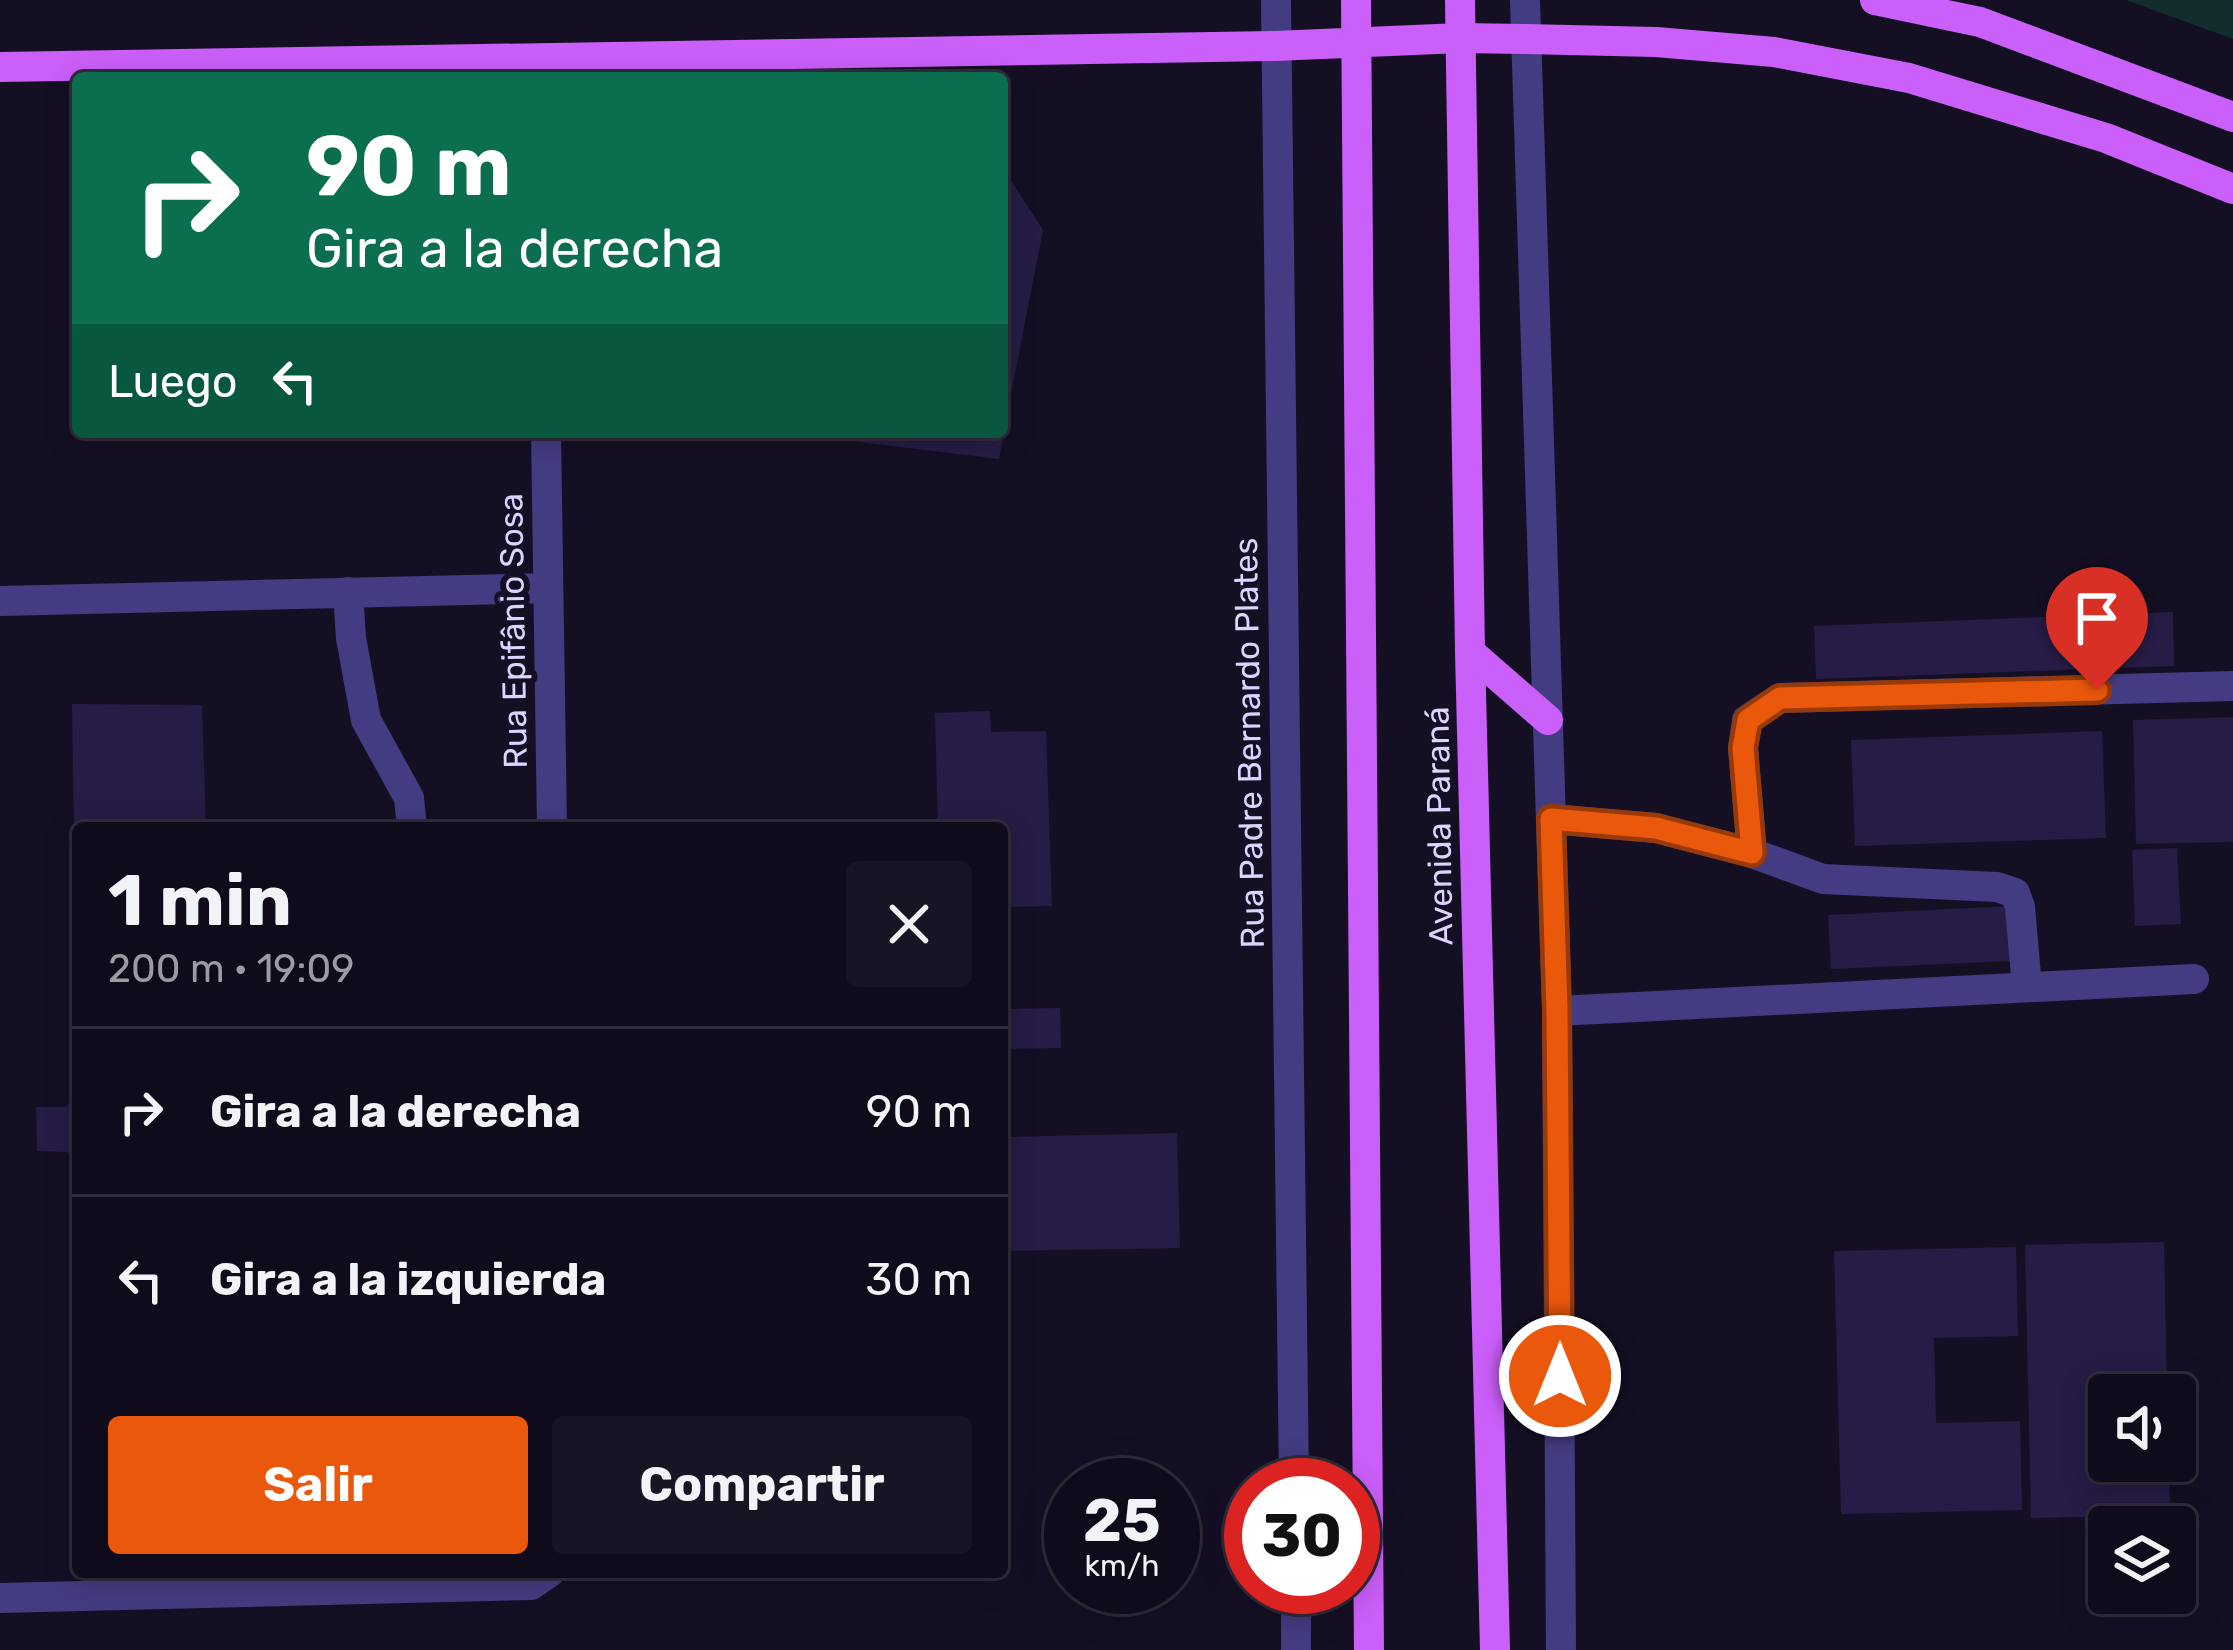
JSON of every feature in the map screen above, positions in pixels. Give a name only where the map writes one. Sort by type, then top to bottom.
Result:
[{"type":"main road","points":[[1356,0],[1369,1650]]},
{"type":"main road","name":"Avenida Paraná","points":[[1460,0],[1470,652],[1495,1650]]},
{"type":"main road","points":[[1875,0],[1979,22],[2233,117]]},
{"type":"main road","points":[[0,67],[541,68],[1460,38],[1655,42],[1774,52],[1909,78],[2106,138],[2233,190]]},
{"type":"main road","points":[[1470,652],[1548,720]]},
{"type":"street","name":"Rua Padre Bernardo Plates","points":[[1276,0],[1294,1458]]},
{"type":"street","points":[[1526,0],[1557,1011],[1562,1650]]},
{"type":"street","name":"Rua Epifânio Sosa","points":[[546,438],[553,822]]},
{"type":"street","points":[[0,601],[548,588]]},
{"type":"street","points":[[348,592],[366,720],[410,797],[412,822]]},
{"type":"street","points":[[1752,853],[1743,748],[1748,720],[1780,698],[2233,686]]},
{"type":"street","points":[[1551,819],[1656,828],[1752,853],[1823,879],[1997,887],[2014,893],[2020,907],[2027,987]]},
{"type":"street","points":[[1557,1011],[2194,980]]},
{"type":"street","points":[[0,1598],[235,1582],[531,1586],[542,1578]]},
{"type":"street","points":[[1295,1614],[1296,1650]]},
{"type":"green space","points":[[2126,0],[2233,0],[2233,39]]},
{"type":"building","points":[[1008,176],[1043,230],[1008,409]]},
{"type":"building","points":[[851,438],[1003,438],[999,459]]},
{"type":"building","points":[[2173,612],[2174,666],[1816,679],[1814,626]]},
{"type":"building","points":[[72,704],[202,705],[206,822],[74,822]]},
{"type":"building","points":[[990,711],[991,732],[1046,731],[1052,906],[1008,907],[1008,822],[938,822],[935,713]]},
{"type":"building","points":[[2233,717],[2233,842],[2136,844],[2133,720]]},
{"type":"building","points":[[2102,731],[2106,838],[1855,846],[1851,740]]},
{"type":"building","points":[[2177,848],[2181,924],[2135,926],[2132,850]]},
{"type":"building","points":[[2010,906],[2013,961],[1831,969],[1828,915]]},
{"type":"building","points":[[1060,1008],[1061,1048],[1008,1049],[1008,1009]]},
{"type":"building","points":[[72,1100],[72,1156],[37,1151],[36,1107],[65,1107]]},
{"type":"building","points":[[1177,1133],[1180,1248],[1008,1251],[1008,1137]]},
{"type":"building","points":[[2164,1242],[2167,1374],[2088,1374],[2088,1482],[2169,1482],[2170,1506],[2088,1506],[2088,1517],[2031,1518],[2025,1245]]},
{"type":"building","points":[[2016,1247],[2018,1336],[1934,1338],[1936,1423],[2020,1421],[2022,1510],[1841,1514],[1834,1251]]},
{"type":"route","points":[[1560,1376],[1551,819],[1656,828],[1752,853],[1743,748],[1748,720],[1780,698],[2097,690]]}]
